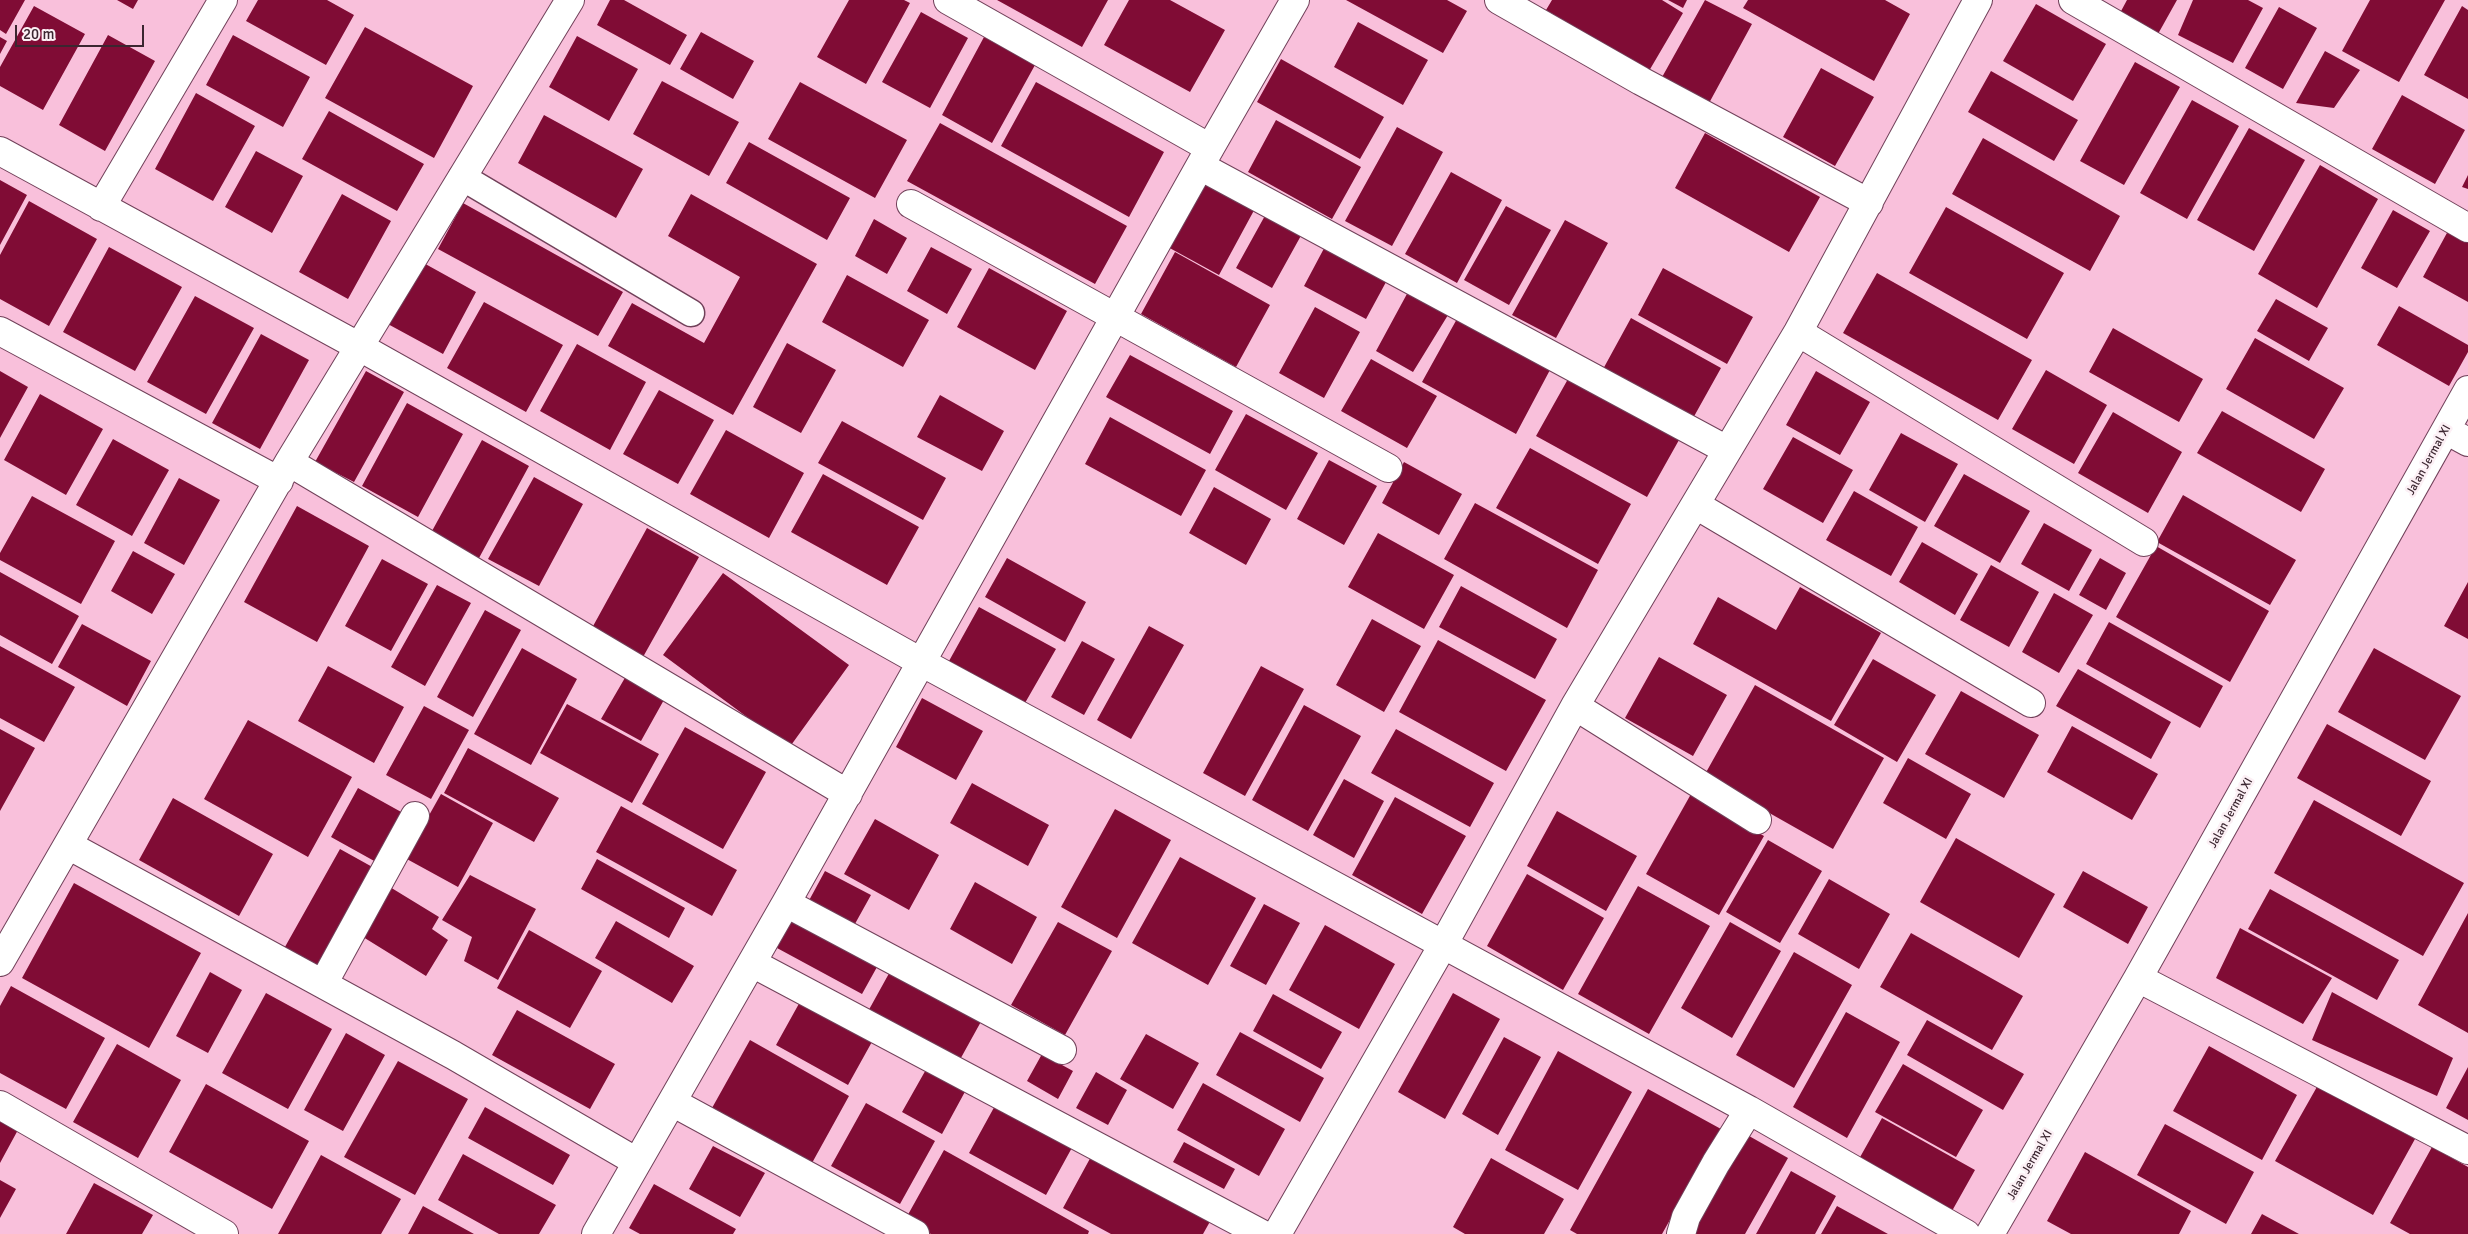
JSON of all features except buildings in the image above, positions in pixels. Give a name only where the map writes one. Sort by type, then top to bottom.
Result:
[{"type":"street","points":[[101,207],[223,0]]},
{"type":"street","points":[[0,962],[358,346],[570,0]]},
{"type":"street","points":[[948,0],[1205,157],[1727,450]]},
{"type":"street","points":[[596,1234],[848,794],[1295,0]]},
{"type":"street","points":[[1498,0],[1642,81],[1869,203]]},
{"type":"street","points":[[1277,1234],[1443,945],[1575,706],[1798,332],[1978,0]]},
{"type":"street","points":[[2073,0],[2468,228]]},
{"type":"street","points":[[0,151],[358,346],[921,662],[1749,1110],[1966,1234]]},
{"type":"street","points":[[911,204],[1388,468]]},
{"type":"street","points":[[0,331],[284,472],[848,794]]},
{"type":"street","points":[[1798,332],[2144,542]]},
{"type":"street","name":"Jalan Jermal XI","points":[[1990,1234],[2138,978],[2457,436],[2468,390]]},
{"type":"street","points":[[1696,505],[2031,703]]},
{"type":"street","points":[[1575,706],[1757,820]]},
{"type":"street","points":[[323,984],[415,816]]},
{"type":"street","points":[[68,845],[453,1055],[637,1162]]},
{"type":"street","points":[[786,902],[1062,1050]]},
{"type":"street","points":[[752,963],[1262,1234]]},
{"type":"street","points":[[2138,978],[2468,1150]]},
{"type":"street","points":[[672,1102],[915,1234]]},
{"type":"street","points":[[0,1105],[224,1234]]},
{"type":"street","points":[[1681,1234],[1686,1217],[1749,1110]]},
{"type":"lane","points":[[462,178],[691,313]]}]
